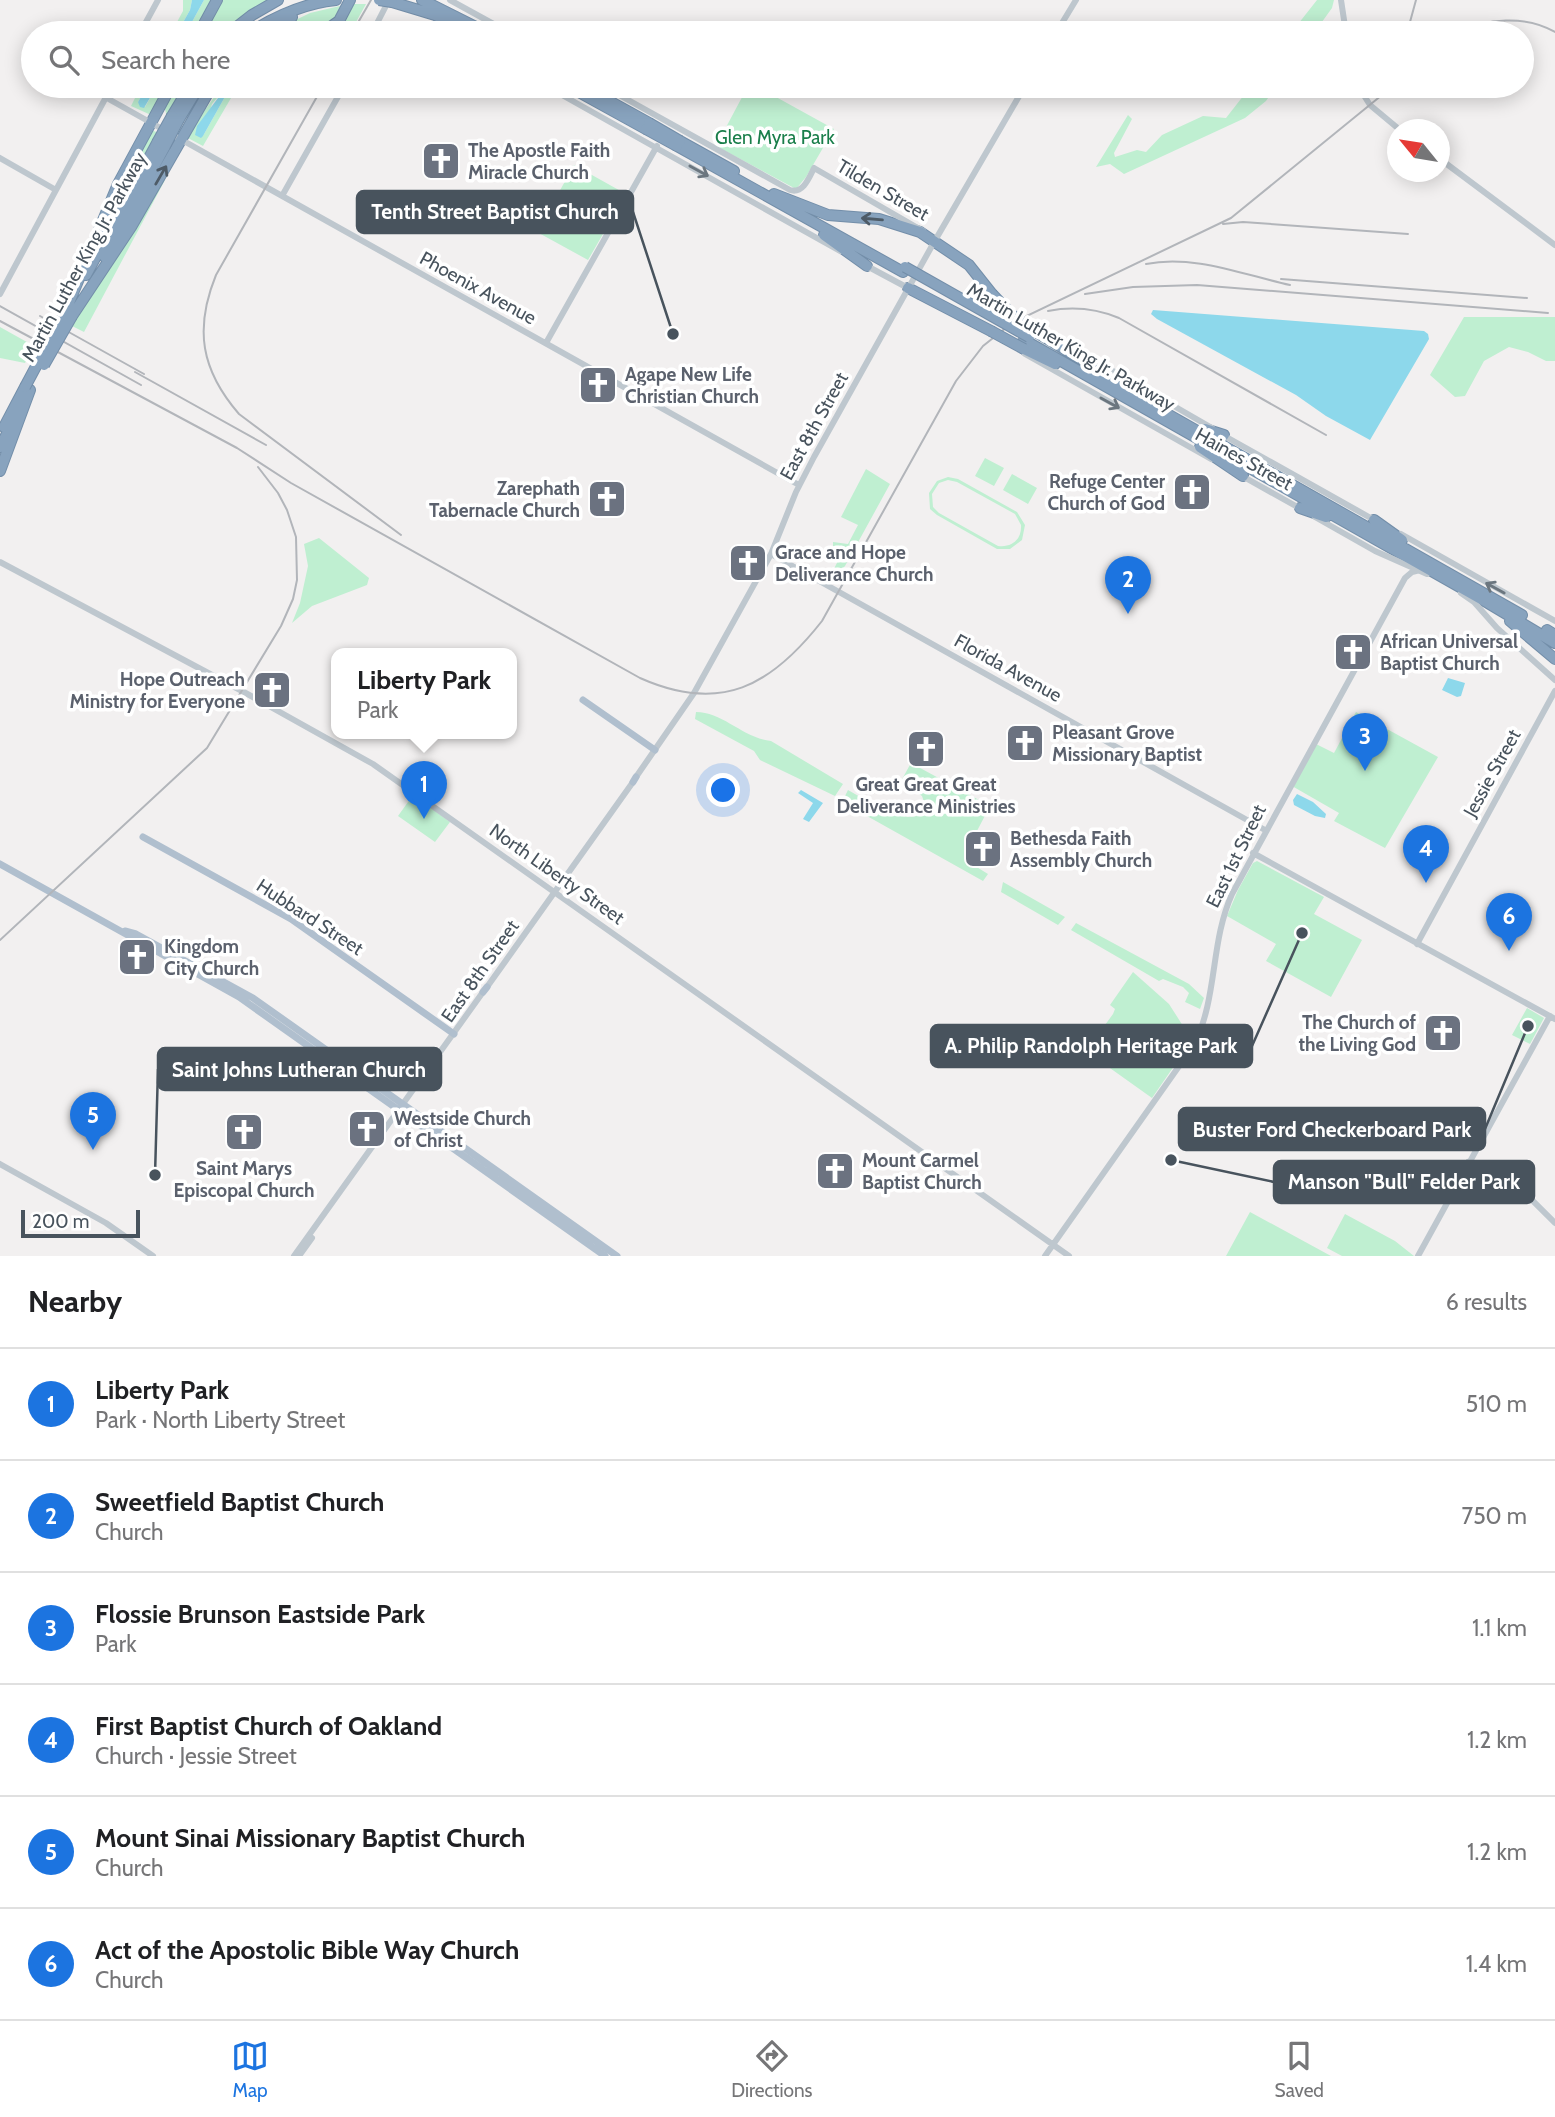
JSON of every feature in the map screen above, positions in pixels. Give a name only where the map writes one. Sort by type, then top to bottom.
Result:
[{"type":"highway","points":[[244,21],[278,0]]},
{"type":"highway","points":[[271,21],[313,4],[338,0]]},
{"type":"highway","points":[[286,21],[300,13],[338,0]]},
{"type":"highway","points":[[339,21],[350,0]]},
{"type":"highway","points":[[379,0],[390,1],[448,21]]},
{"type":"highway","points":[[422,0],[464,21]]},
{"type":"highway","points":[[206,21],[217,1]]},
{"type":"highway","name":"Martin Luther King Jr. Parkway","points":[[0,447],[28,389],[185,98]]},
{"type":"highway","name":"Martin Luther King Jr. Parkway","points":[[176,118],[190,98]]},
{"type":"highway","points":[[69,313],[131,227],[205,98]]},
{"type":"highway","points":[[163,100],[160,108],[162,115],[172,125],[185,125],[209,98]]},
{"type":"highway","name":"Martin Luther King Jr. Parkway","points":[[592,98],[647,126]]},
{"type":"highway","name":"Martin Luther King Jr. Parkway","points":[[602,98],[796,214],[904,270]]},
{"type":"highway","points":[[69,313],[118,184],[163,100]]},
{"type":"highway","name":"Martin Luther King Jr. Parkway","points":[[678,144],[774,194],[1029,339],[1136,404],[1555,643]]},
{"type":"highway","points":[[774,194],[828,215],[896,223],[935,240],[969,265],[1029,339]]},
{"type":"highway","points":[[796,214],[867,265]]},
{"type":"highway","points":[[908,288],[990,331],[1029,339]]},
{"type":"highway","name":"Martin Luther King Jr. Parkway","points":[[1029,339],[1083,360],[1108,380],[1552,634]]},
{"type":"highway","points":[[0,429],[28,389]]},
{"type":"highway","points":[[0,471],[28,389]]},
{"type":"highway","name":"Martin Luther King Jr. Parkway","points":[[0,435],[28,389]]},
{"type":"highway","points":[[1154,414],[1243,476]]},
{"type":"highway","points":[[1169,414],[1224,435]]},
{"type":"highway","points":[[1300,509],[1365,533]]},
{"type":"highway","points":[[1374,520],[1430,562]]},
{"type":"highway","points":[[1488,603],[1555,659]]},
{"type":"main road","points":[[583,700],[655,750]]},
{"type":"main road","name":"Hubbard Street","points":[[143,836],[291,919],[454,1034]]},
{"type":"main road","points":[[0,864],[239,998],[617,1256]]},
{"type":"main road","points":[[402,1108],[605,1256]]},
{"type":"street","points":[[147,21],[158,0]]},
{"type":"street","points":[[450,0],[488,21]]},
{"type":"street","points":[[1063,21],[1076,0]]},
{"type":"street","points":[[1341,0],[1344,21]]},
{"type":"street","points":[[379,21],[390,1]]},
{"type":"street","points":[[0,294],[104,98]]},
{"type":"street","name":"Phoenix Avenue","points":[[107,98],[799,485]]},
{"type":"street","points":[[282,196],[337,98]]},
{"type":"street","points":[[567,98],[908,288]]},
{"type":"street","points":[[546,343],[670,123],[625,98]]},
{"type":"street","name":"East 8th Street","points":[[349,1181],[694,693],[771,554],[799,485],[935,240],[1019,98]]},
{"type":"street","points":[[1366,98],[1387,119]]},
{"type":"street","name":"Tilden Street","points":[[670,123],[793,192],[801,189],[814,168],[882,205],[935,240]]},
{"type":"street","points":[[0,158],[56,190]]},
{"type":"street","points":[[1450,166],[1555,245]]},
{"type":"street","name":"Haines Street","points":[[1555,621],[1039,328],[1029,327],[1012,341],[1017,350],[1375,551],[1421,570],[1471,599],[1497,628],[1555,680]]},
{"type":"street","points":[[1375,551],[1403,568],[1406,572],[1405,578]]},
{"type":"street","name":"Florida Avenue","points":[[771,554],[1265,830]]},
{"type":"street","name":"North Liberty Street","points":[[0,562],[369,761],[1069,1256]]},
{"type":"street","points":[[1405,578],[1412,572],[1421,570]]},
{"type":"street","name":"East 1st Street","points":[[1045,1256],[1194,1045],[1207,1011],[1215,946],[1223,916],[1265,830],[1405,578]]},
{"type":"street","name":"Jessie Street","points":[[1417,944],[1555,691]]},
{"type":"street","points":[[1253,853],[1552,1018],[1418,1256]]},
{"type":"street","points":[[1468,1163],[1529,1196],[1555,1223]]},
{"type":"street","points":[[0,1164],[106,1223],[153,1256]]},
{"type":"street","points":[[294,1256],[349,1181]]},
{"type":"street","points":[[299,1256],[349,1181]]},
{"type":"green space","points":[[183,0],[192,0],[184,21],[178,21],[183,11]]},
{"type":"green space","points":[[204,0],[213,0],[202,21],[193,21]]},
{"type":"green space","points":[[221,0],[267,0],[236,21],[209,21]]},
{"type":"green space","points":[[1317,0],[1334,0],[1323,21],[1300,21]]},
{"type":"green space","points":[[351,4],[366,4],[357,21],[336,21]]},
{"type":"green space","points":[[344,5],[331,21],[294,21],[310,13]]},
{"type":"green space","points":[[135,98],[140,98],[138,102],[145,107],[150,98],[160,98],[151,115],[131,106]]},
{"type":"green space","points":[[168,98],[177,98],[167,117],[164,105]]},
{"type":"green space","points":[[214,98],[217,98],[212,104],[203,136],[224,98],[231,98],[203,146],[188,138],[188,134]]},
{"type":"green space","name":"Glen Myra Park","points":[[742,98],[778,98],[834,129],[796,189],[716,146]]},
{"type":"green space","points":[[1242,98],[1268,98],[1245,118],[1124,174],[1110,164],[1096,167],[1128,115],[1132,119],[1114,153],[1115,157],[1137,150],[1146,152],[1162,135],[1203,116],[1226,118]]},
{"type":"green space","points":[[151,130],[159,133],[100,241],[114,198]]},
{"type":"green space","points":[[574,165],[626,194],[588,260],[537,232]]},
{"type":"green space","points":[[161,179],[165,180],[84,332],[72,326],[77,316]]},
{"type":"green space","points":[[1464,317],[1555,317],[1555,361],[1546,361],[1509,347],[1484,361],[1465,396],[1455,397],[1430,375]]},
{"type":"green space","points":[[0,327],[34,346],[25,363],[0,358]]},
{"type":"green space","points":[[985,458],[1004,468],[994,486],[975,476]]},
{"type":"green space","points":[[866,469],[890,484],[845,566],[833,579],[829,578],[838,561],[833,559],[833,542],[848,544],[858,525],[841,517]]},
{"type":"green space","points":[[1012,474],[1037,488],[1028,504],[1003,490]]},
{"type":"green space","points":[[948,477],[958,479],[1017,512],[1025,525],[1022,540],[1010,549],[997,549],[937,515],[930,509],[929,493],[937,481]],"holes":[[[948,480],[957,482],[1015,514],[1021,525],[1015,542],[1008,546],[998,546],[933,507],[932,494],[939,483]]]},
{"type":"green space","points":[[319,538],[369,578],[367,585],[312,606],[292,623],[300,603],[308,566],[304,544]]},
{"type":"green space","points":[[696,712],[715,716],[751,735],[771,741],[843,784],[835,796],[760,760],[754,751],[695,719]]},
{"type":"green space","points":[[1356,712],[1438,757],[1385,848],[1334,821],[1339,813],[1292,786],[1316,744],[1334,753]]},
{"type":"green space","points":[[911,763],[990,806],[966,852],[976,862],[975,866],[988,874],[983,881],[842,802],[848,790],[874,805],[880,803],[908,817],[916,816],[925,805],[922,796],[901,781]]},
{"type":"green space","points":[[413,795],[450,822],[435,842],[398,816]]},
{"type":"green space","points":[[1257,861],[1324,897],[1314,914],[1362,940],[1331,997],[1266,961],[1276,944],[1227,916],[1238,890],[1253,863]]},
{"type":"green space","points":[[1003,882],[1065,917],[1058,925],[1001,892]]},
{"type":"green space","points":[[1076,923],[1189,984],[1204,998],[1200,1009],[1185,1002],[1189,993],[1183,987],[1163,979],[1159,981],[1071,930]]},
{"type":"green space","points":[[1133,972],[1169,1004],[1192,1040],[1152,1098],[1086,1051],[1113,1014],[1115,1009],[1110,1005]]},
{"type":"green space","points":[[1527,1008],[1544,1018],[1530,1044],[1512,1035]]},
{"type":"green space","points":[[1250,1212],[1331,1256],[1226,1256]]},
{"type":"green space","points":[[1345,1214],[1395,1241],[1414,1256],[1342,1256],[1327,1248]]},
{"type":"water","points":[[192,0],[204,0],[193,21],[184,21]]},
{"type":"water","points":[[140,98],[150,98],[144,108],[140,107],[138,102]]},
{"type":"water","points":[[218,98],[224,98],[201,138],[195,135],[197,126]]},
{"type":"water","points":[[1153,310],[1424,331],[1429,339],[1370,440],[1326,416],[1296,395],[1157,319],[1151,314]]},
{"type":"water","points":[[1448,678],[1465,683],[1461,696],[1457,697],[1442,690]]},
{"type":"water","points":[[801,790],[823,803],[809,822],[803,819],[813,803],[798,793]]},
{"type":"water","points":[[1297,794],[1313,802],[1326,814],[1325,818],[1294,805],[1293,800]]},
{"type":"railway","points":[[359,21],[371,0]]},
{"type":"railway","points":[[1410,21],[1416,0]]},
{"type":"railway","points":[[1500,21],[1519,21]]},
{"type":"railway","points":[[1534,24],[1555,32]]},
{"type":"railway","points":[[316,98],[216,275],[205,313],[205,348],[216,381],[239,414],[401,535]]},
{"type":"railway","points":[[0,321],[237,448],[291,483],[640,678],[669,689],[720,693],[763,677],[803,644],[822,621],[956,381],[983,346],[1012,323],[1231,218],[1378,98]]},
{"type":"railway","points":[[1223,224],[1243,222],[1408,234]]},
{"type":"railway","points":[[1146,264],[1200,264],[1290,285]]},
{"type":"railway","points":[[1281,279],[1527,298]]},
{"type":"railway","points":[[1085,294],[1133,287],[1197,285],[1548,313]]},
{"type":"railway","points":[[0,306],[141,385]]},
{"type":"railway","points":[[1048,311],[1084,309],[1119,318],[1326,435]]},
{"type":"railway","points":[[40,316],[144,374]]},
{"type":"railway","points":[[135,372],[266,445]]},
{"type":"railway","points":[[0,940],[207,748],[281,626],[293,599],[297,580],[296,537],[278,493],[258,467]]},
{"type":"place","name":"The Apostle Faith Miracle Church","points":[[441,161]]},
{"type":"place","name":"Tenth Street Baptist Church","points":[[673,334]]},
{"type":"place","name":"Agape New Life Christian Church","points":[[598,385]]},
{"type":"place","name":"Refuge Center Church of God","points":[[1192,492]]},
{"type":"place","name":"Zarephath Tabernacle Church","points":[[607,499]]},
{"type":"place","name":"Grace and Hope Deliverance Church","points":[[748,563]]},
{"type":"place","name":"Sweetfield Baptist Church","points":[[1128,614]]},
{"type":"place","name":"African Universal Baptist Church","points":[[1353,652]]},
{"type":"place","name":"Hope Outreach Ministry for Everyone","points":[[272,690]]},
{"type":"place","name":"Pleasant Grove Missionary Baptist","points":[[1025,743]]},
{"type":"place","name":"Great Great Great Deliverance Ministries","points":[[926,749]]},
{"type":"place","name":"Flossie Brunson Eastside Park","points":[[1365,771]]},
{"type":"place","name":"Liberty Park","points":[[424,819]]},
{"type":"place","name":"Bethesda Faith Assembly Church","points":[[983,849]]},
{"type":"place","name":"First Baptist Church of Oakland","points":[[1426,883]]},
{"type":"place","name":"A. Philip Randolph Heritage Park","points":[[1302,933]]},
{"type":"place","name":"Act of the Apostolic Bible Way Church","points":[[1509,951]]},
{"type":"place","name":"Kingdom City Church","points":[[137,957]]},
{"type":"place","name":"Buster Ford Checkerboard Park","points":[[1528,1026]]},
{"type":"place","name":"The Church of the Living God","points":[[1443,1033]]},
{"type":"place","name":"Westside Church of Christ","points":[[367,1129]]},
{"type":"place","name":"Saint Marys Episcopal Church","points":[[244,1132]]},
{"type":"place","name":"Mount Sinai Missionary Baptist Church","points":[[93,1150]]},
{"type":"place","name":"Manson \"Bull\" Felder Park","points":[[1171,1160]]},
{"type":"place","name":"Mount Carmel Baptist Church","points":[[835,1171]]},
{"type":"place","name":"Saint Johns Lutheran Church","points":[[155,1175]]}]
